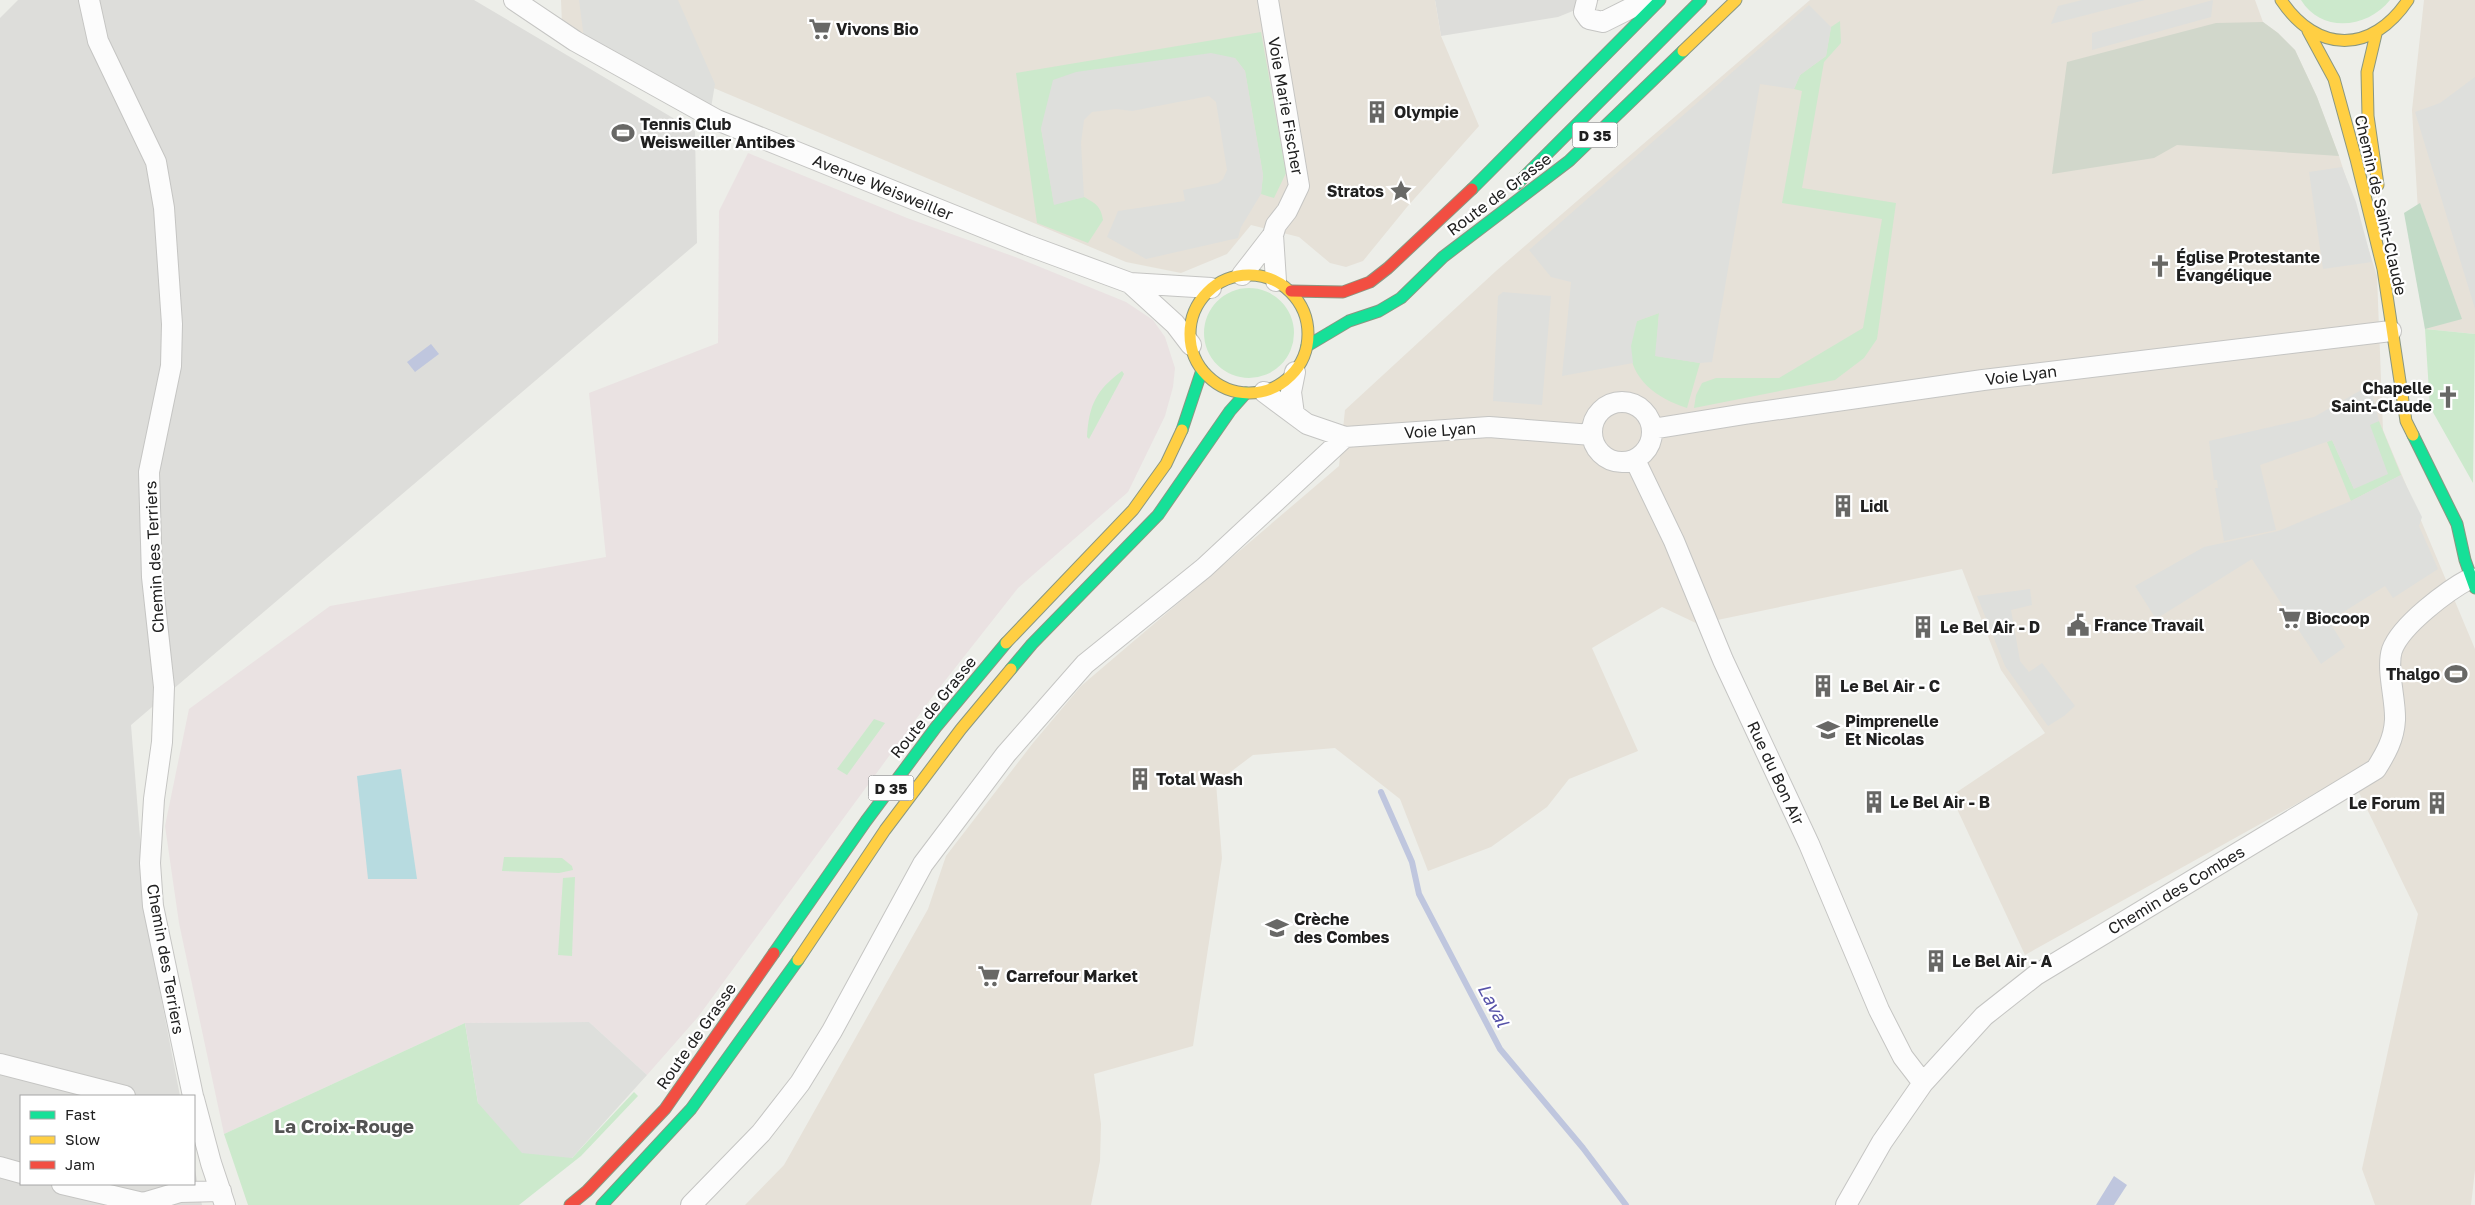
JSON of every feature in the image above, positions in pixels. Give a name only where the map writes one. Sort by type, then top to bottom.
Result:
[{"type":"main road","name":"Route de Grasse","points":[[1283,286],[1342,292],[1370,282],[1388,268],[1456,205],[1660,0]]},
{"type":"main road","name":"D 35","points":[[1443,257],[1701,0]]},
{"type":"main road","name":"Route de Grasse","points":[[1307,346],[1349,321],[1379,312],[1401,298],[1443,257],[1570,161],[1652,79],[1736,0]]},
{"type":"main road","points":[[2281,0],[2294,20],[2308,31],[2324,38],[2342,41],[2360,40],[2376,34],[2397,17],[2408,0]]},
{"type":"main road","name":"Chemin de Saint-Claude","points":[[2308,31],[2334,79],[2383,269],[2406,421],[2457,524],[2473,583]]},
{"type":"main road","name":"Chemin de Saint-Claude","points":[[2376,34],[2367,72],[2368,116],[2380,201]]},
{"type":"main road","name":"Chemin de Saint-Claude","points":[[2383,219],[2394,269],[2411,386],[2419,419],[2469,526]]},
{"type":"main road","points":[[1242,274],[1258,275],[1283,286],[1302,307],[1308,326],[1307,346],[1295,372],[1281,384],[1255,392],[1228,389],[1212,380],[1202,370],[1190,344],[1193,313],[1200,300],[1211,288],[1226,279],[1242,274]]},
{"type":"main road","name":"Route de Grasse","points":[[570,1205],[587,1191],[665,1109],[866,821],[936,727],[1013,635],[1133,510],[1166,464],[1187,418],[1202,370]]},
{"type":"main road","name":"D 35","points":[[602,1205],[691,1109],[782,984],[885,830],[961,729],[1032,644],[1158,515],[1230,411],[1255,392]]},
{"type":"street","name":"Chemin des Terriers","points":[[89,0],[98,42],[156,162],[164,208],[172,324],[171,366],[150,472],[152,577],[164,687],[162,742],[154,800],[150,863],[153,906],[193,1095]]},
{"type":"street","name":"Avenue Weisweiller","points":[[514,0],[575,41],[717,120],[1027,245],[1130,283],[1211,288]]},
{"type":"street","name":"Voie Marie Fischer","points":[[1242,274],[1274,235],[1276,226],[1287,211],[1299,186],[1268,0]]},
{"type":"street","points":[[1585,6],[1589,19],[1603,22],[1647,0]]},
{"type":"street","points":[[1274,235],[1283,286]]},
{"type":"street","name":"Avenue Weisweiller","points":[[1130,283],[1175,324],[1190,344]]},
{"type":"street","name":"Voie Lyan","points":[[1652,430],[1754,412],[1983,380],[2391,331]]},
{"type":"street","points":[[1294,414],[1291,392],[1295,372]]},
{"type":"street","name":"Voie Lyan","points":[[1255,392],[1323,431],[1345,437],[1489,427],[1592,435]]},
{"type":"street","points":[[1622,402],[1642,410],[1647,415],[1652,430],[1648,447],[1635,460],[1621,463],[1607,459],[1596,449],[1592,435],[1594,418],[1606,406],[1622,402]]},
{"type":"street","points":[[691,1205],[761,1133],[800,1084],[832,1031],[923,864],[1012,746],[1085,664],[1204,568],[1345,437]]},
{"type":"street","name":"Rue du Bon Air","points":[[1635,460],[1674,541],[1727,668],[1805,836],[1879,1010],[1903,1057],[1923,1083]]},
{"type":"street","name":"Chemin des Combes","points":[[1846,1205],[1882,1142],[1923,1083],[1984,1016],[2036,975],[2376,769],[2390,746],[2395,719],[2391,685],[2392,651],[2405,630],[2455,587],[2473,583]]},
{"type":"street","points":[[0,1064],[121,1095]]},
{"type":"street","name":"Chemin des Terriers","points":[[195,1104],[223,1198]]},
{"type":"street","points":[[0,1167],[20,1173]]},
{"type":"street","points":[[63,1185],[78,1197],[143,1203],[179,1188],[223,1198]]},
{"type":"shaded area","points":[[18,0],[474,0],[695,131],[697,243],[131,725],[147,924],[180,1095],[20,1095],[20,1185],[195,1185],[195,1170],[202,1205],[0,1205],[0,18]]},
{"type":"shaded area","points":[[561,0],[1435,0],[1441,36],[1479,126],[1407,207],[1363,261],[1346,267],[1330,263],[1299,237],[1251,225],[1227,254],[1181,273],[1126,262],[562,24]]},
{"type":"shaded area","points":[[579,0],[678,0],[715,84],[711,108],[584,38]]},
{"type":"shaded area","points":[[1435,0],[1600,0],[1558,17],[1441,36]]},
{"type":"shaded area","points":[[1810,0],[2255,0],[2263,22],[2278,33],[2295,50],[2317,97],[2339,156],[2377,276],[2383,430],[2475,649],[2475,1170],[2471,1205],[2375,1205],[2362,1169],[2418,914],[2350,774],[2025,955],[1951,796],[2045,733],[2001,670],[1962,569],[1698,624],[1662,607],[1592,648],[1638,751],[1569,779],[1547,807],[1491,847],[1428,871],[1400,799],[1335,748],[1253,755],[1216,783],[1222,858],[1193,1046],[1094,1074],[1101,1124],[1100,1161],[1091,1205],[745,1205],[784,1165],[928,909],[946,856],[1033,743],[1081,686],[1339,466],[1345,410],[1496,271]]},
{"type":"shaded area","points":[[2082,0],[2145,0],[2051,24],[2058,6]]},
{"type":"shaded area","points":[[2213,0],[2211,17],[2092,50],[2092,33]]},
{"type":"shaded area","points":[[2424,0],[2475,0],[2475,334],[2425,329],[2412,110]]},
{"type":"shaded area","points":[[1809,5],[1831,27],[1826,56],[1800,75],[1794,89],[1760,84],[1712,362],[1700,363],[1655,356],[1659,313],[1637,321],[1631,346],[1633,363],[1562,376],[1571,282],[1551,277],[1529,250]]},
{"type":"shaded area","points":[[2263,22],[2278,33],[2295,50],[2317,97],[2339,156],[2177,145],[2154,158],[2052,174],[2067,62],[2216,23]]},
{"type":"shaded area","points":[[1211,53],[1235,58],[1245,71],[1263,175],[1261,194],[1241,227],[1238,238],[1146,259],[1107,237],[1118,211],[1185,201],[1183,190],[1218,183],[1223,179],[1227,170],[1216,102],[1209,96],[1132,111],[1116,109],[1092,112],[1084,120],[1081,143],[1084,197],[1054,205],[1041,128],[1053,80],[1076,72]]},
{"type":"shaded area","points":[[2475,77],[2475,309],[2415,112],[2440,103]]},
{"type":"shaded area","points":[[748,153],[907,218],[1018,258],[1126,302],[1153,320],[1165,337],[1175,368],[1173,387],[1165,416],[1128,492],[1018,588],[933,696],[698,1017],[647,1075],[589,1022],[465,1023],[224,1134],[179,923],[165,826],[189,709],[330,606],[606,557],[589,393],[718,343],[719,211]]},
{"type":"shaded area","points":[[2342,167],[2356,202],[2372,262],[2323,269],[2309,172]]},
{"type":"shaded area","points":[[1503,292],[1551,296],[1542,405],[1493,401],[1498,296]]},
{"type":"shaded area","points":[[431,344],[439,354],[415,372],[407,362]]},
{"type":"shaded area","points":[[2370,385],[2379,421],[2370,425],[2388,474],[2354,489],[2332,440],[2260,465],[2276,530],[2224,541],[2215,488],[2218,488],[2217,480],[2214,480],[2209,441],[2314,417]]},
{"type":"shaded area","points":[[2401,475],[2422,517],[2419,526],[2438,569],[2393,598],[2385,586],[2329,621],[2345,647],[2321,664],[2252,559],[2156,619],[2135,586],[2204,547],[2278,531],[2351,501]]},
{"type":"shaded area","points":[[2030,589],[2032,605],[2011,610],[2020,661],[2029,672],[2042,663],[2075,706],[2048,726],[2005,666],[1977,596]]},
{"type":"shaded area","points":[[401,769],[417,879],[368,879],[357,776]]},
{"type":"shaded area","points":[[589,1022],[647,1075],[572,1158],[522,1153],[478,1103],[465,1023]]},
{"type":"shaded area","points":[[2114,1176],[2127,1185],[2114,1205],[2096,1205]]},
{"type":"green space","points":[[2301,0],[2390,0],[2370,17],[2345,23],[2321,18],[2310,11]]},
{"type":"green space","points":[[1840,21],[1841,43],[1824,62],[1802,188],[1896,203],[1877,339],[1864,358],[1835,380],[1694,408],[1696,395],[1702,383],[1716,378],[1779,378],[1863,328],[1882,219],[1782,203],[1802,91],[1794,89],[1800,75],[1826,56],[1831,27]]},
{"type":"green space","points":[[1261,32],[1286,173],[1274,198],[1261,194],[1263,175],[1245,71],[1235,58],[1041,128],[1054,204],[1084,197],[1097,206],[1101,211],[1103,220],[1088,243],[1037,223],[1016,73]]},
{"type":"green space","points":[[2420,203],[2462,319],[2425,329],[2404,213]]},
{"type":"green space","points":[[1249,288],[1266,291],[1281,301],[1291,316],[1294,333],[1291,350],[1281,365],[1266,375],[1249,378],[1232,375],[1217,365],[1207,350],[1204,333],[1207,316],[1217,301],[1232,291]]},
{"type":"green space","points":[[1659,313],[1656,356],[1700,363],[1687,408],[1659,396],[1639,377],[1633,365],[1630,351],[1631,337],[1637,321]]},
{"type":"green space","points":[[2425,329],[2475,334],[2473,483],[2430,407]]},
{"type":"green space","points":[[1122,371],[1124,374],[1089,439],[1087,437],[1088,426],[1092,407],[1100,392]]},
{"type":"green space","points":[[2379,421],[2401,475],[2351,501],[2327,442],[2332,440],[2354,489],[2370,424]]},
{"type":"green space","points":[[874,719],[885,723],[847,775],[837,769]]},
{"type":"green space","points":[[504,857],[562,858],[572,866],[573,870],[559,873],[502,871]]},
{"type":"green space","points":[[575,877],[572,956],[558,955],[563,878]]},
{"type":"green space","points":[[465,1023],[478,1103],[572,1158],[634,1092],[638,1096],[581,1156],[519,1205],[248,1205],[224,1134]]},
{"type":"waterway","name":"Laval","points":[[1381,792],[1412,862],[1419,894],[1500,1049],[1583,1148],[1626,1205]]},
{"type":"traffic: fast","points":[[1472,189],[1660,0]]},
{"type":"traffic: fast","points":[[1517,184],[1701,0]]},
{"type":"traffic: fast","points":[[1307,346],[1349,321],[1379,311],[1401,298],[1443,257],[1569,161],[1683,51]]},
{"type":"traffic: fast","points":[[1182,430],[1202,370]]},
{"type":"traffic: fast","points":[[1011,669],[1032,644],[1158,515],[1230,411],[1246,393]]},
{"type":"traffic: fast","points":[[2413,435],[2457,524],[2465,560],[2475,588]]},
{"type":"traffic: fast","points":[[774,953],[866,821],[936,727],[1006,643]]},
{"type":"traffic: fast","points":[[602,1205],[691,1109],[798,960]]},
{"type":"traffic: slow","points":[[1683,51],[1736,0]]},
{"type":"traffic: slow","points":[[2281,0],[2295,18],[2311,30],[2328,38],[2344,41],[2361,38],[2378,30],[2394,18],[2408,0]]},
{"type":"traffic: slow","points":[[2308,31],[2334,79],[2356,159],[2383,269],[2406,421],[2413,435]]},
{"type":"traffic: slow","points":[[2376,34],[2367,72],[2368,116],[2378,185]]},
{"type":"traffic: slow","points":[[1249,275],[1272,279],[1291,292],[1304,311],[1308,334],[1304,357],[1291,376],[1272,389],[1249,393],[1226,389],[1207,376],[1194,357],[1190,334],[1194,311],[1207,292],[1226,279],[1249,275]]},
{"type":"traffic: slow","points":[[1006,643],[1133,510],[1166,464],[1182,430]]},
{"type":"traffic: slow","points":[[798,960],[885,830],[961,729],[1011,669]]},
{"type":"traffic: jam","points":[[1291,291],[1343,292],[1370,282],[1388,268],[1472,189]]},
{"type":"traffic: jam","points":[[570,1205],[587,1191],[665,1109],[774,953]]},
{"type":"place","name":"Vivons Bio","points":[[820,29]]},
{"type":"place","name":"Olympie","points":[[1377,112]]},
{"type":"place","name":"Tennis Club Weisweiller Antibes","points":[[623,133]]},
{"type":"place","name":"Stratos","points":[[1401,191]]},
{"type":"place","name":"Église Protestante Évangélique","points":[[2160,266]]},
{"type":"place","name":"Chapelle Saint-Claude","points":[[2448,397]]},
{"type":"place","name":"Lidl","points":[[1843,506]]},
{"type":"place","name":"Biocoop","points":[[2290,618]]},
{"type":"place","name":"France Travail","points":[[2078,625]]},
{"type":"place","name":"Le Bel Air - D","points":[[1923,627]]},
{"type":"place","name":"Thalgo","points":[[2456,674]]},
{"type":"place","name":"Le Bel Air - C","points":[[1823,686]]},
{"type":"place","name":"Pimprenelle Et Nicolas","points":[[1828,730]]},
{"type":"place","name":"Total Wash","points":[[1140,779]]},
{"type":"place","name":"Le Bel Air - B","points":[[1874,802]]},
{"type":"place","name":"Le Forum","points":[[2437,803]]},
{"type":"place","name":"Crèche des Combes","points":[[1277,928]]},
{"type":"place","name":"Le Bel Air - A","points":[[1936,961]]},
{"type":"place","name":"Carrefour Market","points":[[989,976]]},
{"type":"district","name":"La Croix-Rouge","points":[[344,1125]]}]
